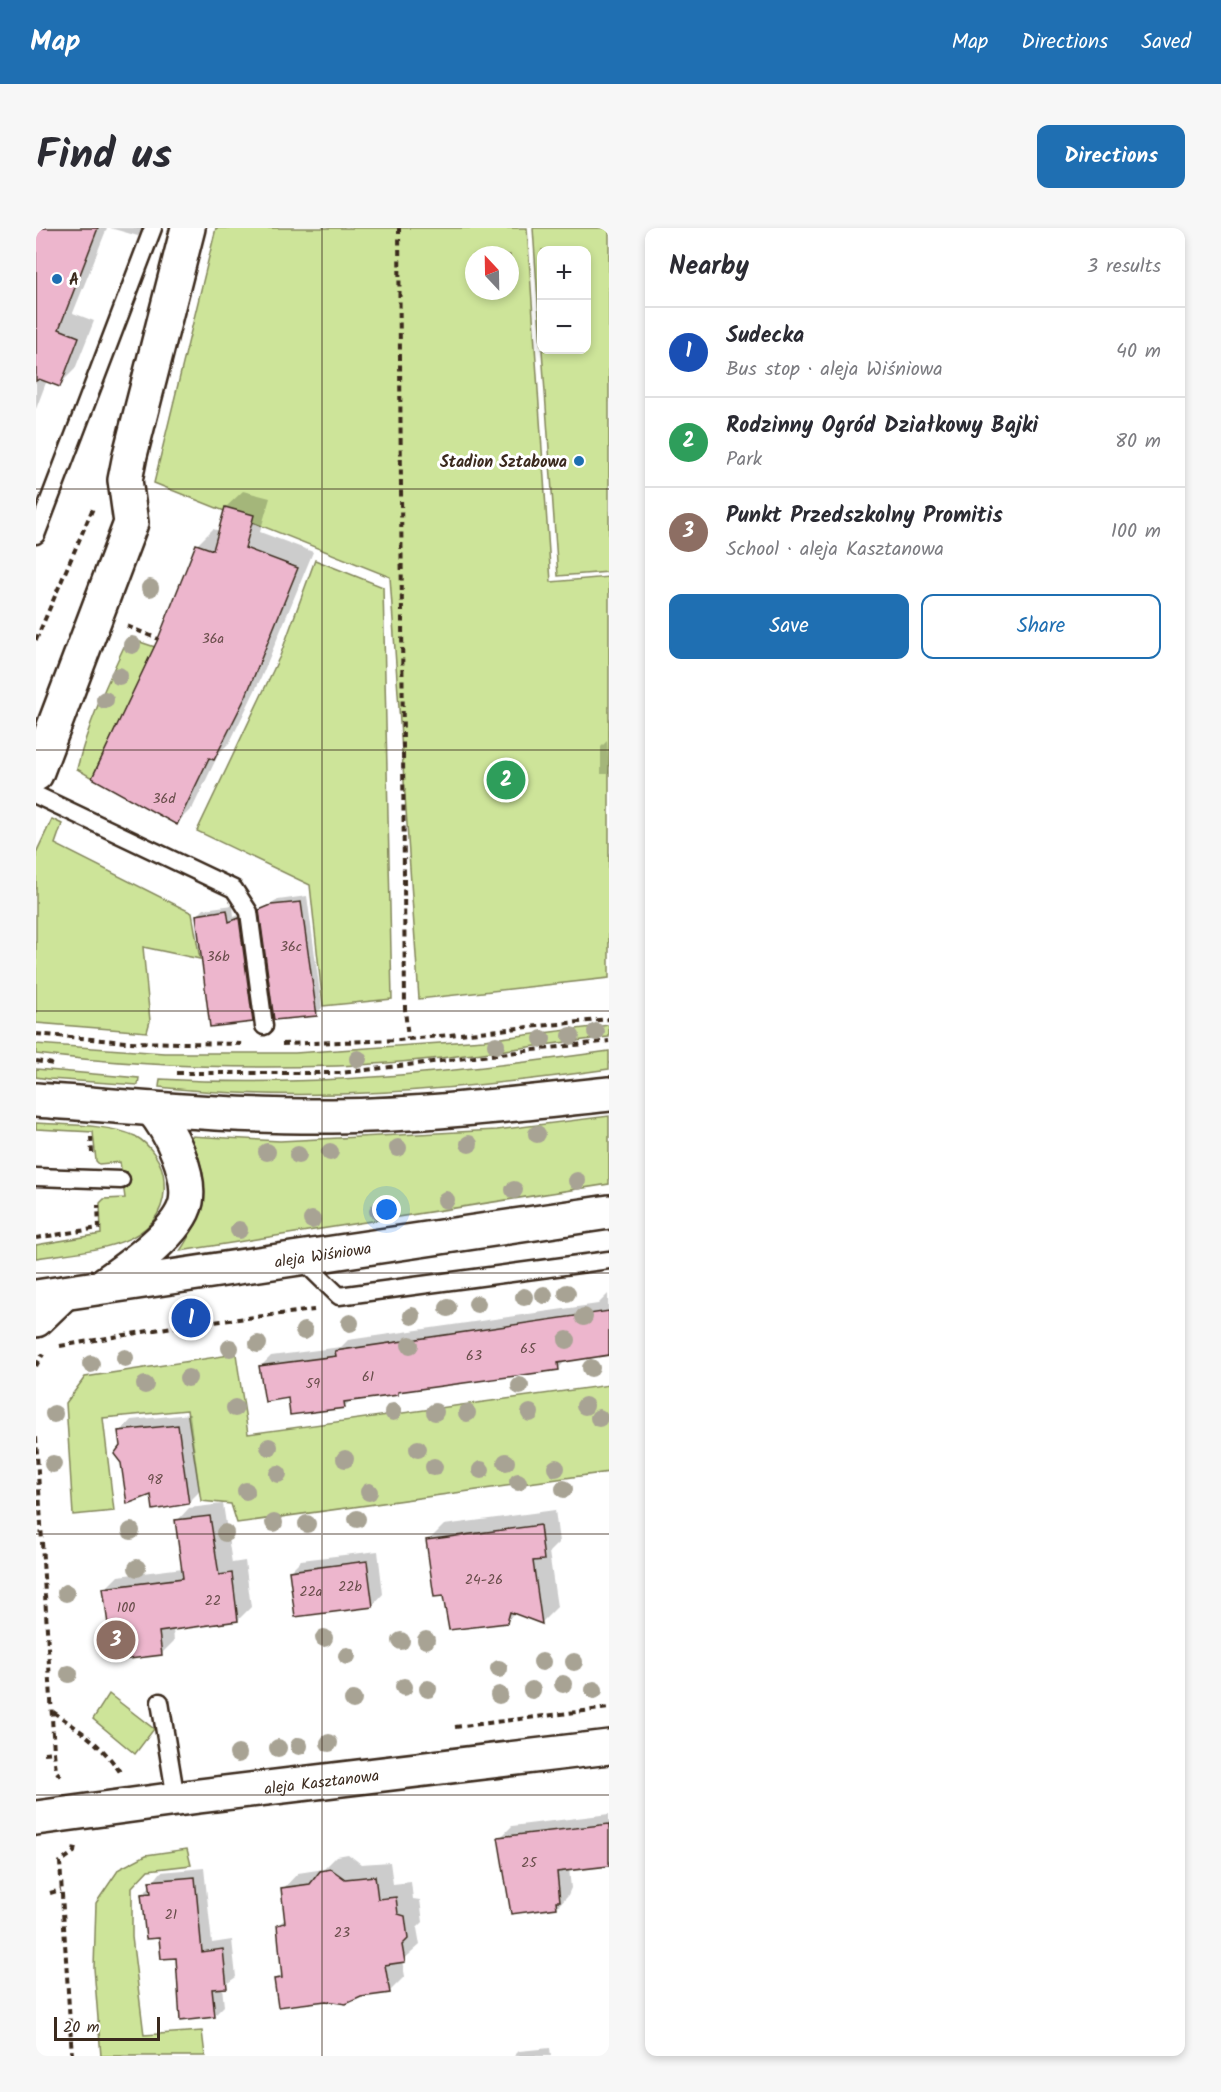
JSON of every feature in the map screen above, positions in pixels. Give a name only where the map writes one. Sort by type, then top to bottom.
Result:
[{"type":"main road","points":[[36,774],[131,523],[125,480],[188,228]]},
{"type":"main road","points":[[36,1100],[152,1109],[334,1116],[500,1106],[609,1094]]},
{"type":"main road","points":[[101,1286],[140,1260],[173,1225],[186,1203],[183,1171],[174,1141],[152,1109]]},
{"type":"main road","name":"aleja Wiśniowa","points":[[50,1295],[609,1212]]},
{"type":"main road","points":[[36,1320],[50,1295]]},
{"type":"main road","name":"aleja Kasztanowa","points":[[36,1818],[609,1747]]},
{"type":"lane","points":[[36,535],[153,228]]},
{"type":"lane","points":[[36,795],[234,889],[249,912],[264,1026]]},
{"type":"lane","points":[[36,1177],[121,1180]]},
{"type":"lane","points":[[298,1257],[339,1296],[609,1260]]},
{"type":"lane","points":[[160,1702],[176,1799]]},
{"type":"path","points":[[399,228],[405,1009],[408,1039]]},
{"type":"path","points":[[279,1044],[335,1044],[408,1039],[609,1018]]},
{"type":"path","points":[[36,1034],[125,1042],[256,1044]]},
{"type":"path","points":[[172,1073],[341,1073],[609,1041]]},
{"type":"path","points":[[36,1061],[58,1064]]},
{"type":"path","points":[[36,1437],[54,1752],[59,1777],[70,1781]]},
{"type":"path","points":[[53,1712],[105,1751],[122,1775]]},
{"type":"path","points":[[44,1753],[54,1752]]},
{"type":"path","points":[[72,2056],[60,1862],[74,1852],[76,1836]]},
{"type":"path","points":[[50,1893],[61,1890]]},
{"type":"green space","points":[[216,228],[527,228],[551,582],[609,577],[609,978],[419,999],[390,577],[154,483]]},
{"type":"green space","name":"Stadion Sztabowa","points":[[533,228],[609,228],[609,572],[558,576],[542,354],[591,354],[591,246],[537,246],[537,287]]},
{"type":"green space","points":[[315,560],[383,587],[392,999],[323,1006],[310,885],[197,831],[280,656]]},
{"type":"green space","points":[[128,638],[155,647],[92,778],[77,769],[93,719]]},
{"type":"green space","points":[[52,819],[62,824],[55,844],[192,913],[200,959],[143,947],[150,1021],[147,1032],[36,1023],[36,853]]},
{"type":"green space","points":[[609,1025],[609,1037],[439,1058],[337,1066],[186,1066],[36,1054],[36,1044],[164,1053],[295,1053],[484,1040]]},
{"type":"green space","points":[[609,1051],[609,1069],[441,1088],[328,1094],[271,1094],[159,1087],[160,1079],[329,1080],[441,1071]]},
{"type":"green space","points":[[36,1069],[139,1078],[138,1085],[49,1079],[36,1077]]},
{"type":"green space","points":[[609,1116],[609,1184],[180,1251],[196,1222],[204,1195],[202,1168],[190,1136],[280,1141],[497,1130]]},
{"type":"green space","points":[[36,1123],[100,1127],[124,1132],[141,1139],[155,1155],[164,1180],[162,1203],[153,1221],[139,1233],[120,1242],[99,1248],[36,1258],[36,1245],[101,1234],[100,1203],[104,1199],[125,1198],[120,1162],[99,1164],[96,1161],[93,1132],[36,1129]]},
{"type":"green space","points":[[236,1354],[248,1434],[609,1385],[609,1472],[237,1523],[231,1504],[201,1501],[187,1410],[103,1418],[114,1511],[73,1515],[66,1403],[85,1377]]},
{"type":"green space","points":[[109,1694],[154,1729],[135,1754],[93,1719]]},
{"type":"green space","points":[[187,1849],[191,1865],[148,1870],[132,1887],[132,1937],[144,2035],[202,2031],[205,2056],[101,2056],[94,1968],[96,1903],[119,1869],[146,1855]]},
{"type":"building","name":"A","points":[[36,228],[98,228],[59,329],[79,337],[60,387],[39,379],[36,381]]},
{"type":"building","points":[[225,507],[254,515],[245,548],[298,568],[246,696],[214,760],[209,758],[177,825],[92,778],[158,639],[196,544],[213,550]]},
{"type":"building","points":[[301,902],[317,1016],[274,1020],[259,910],[271,905]]},
{"type":"building","points":[[227,910],[229,922],[239,918],[253,1022],[210,1027],[196,915]]},
{"type":"building","points":[[609,1311],[609,1355],[558,1363],[559,1370],[398,1392],[398,1395],[344,1402],[345,1408],[290,1415],[288,1398],[265,1402],[259,1366],[336,1356],[335,1351]]},
{"type":"building","points":[[178,1425],[189,1504],[153,1510],[151,1495],[127,1504],[121,1463],[114,1454],[120,1446],[118,1431]]},
{"type":"building","points":[[210,1516],[219,1575],[232,1573],[238,1621],[159,1632],[162,1655],[113,1661],[103,1588],[183,1578],[175,1520]]},
{"type":"building","points":[[540,1525],[544,1560],[533,1561],[542,1624],[510,1612],[507,1623],[449,1630],[443,1596],[434,1597],[426,1540]]},
{"type":"building","points":[[367,1561],[373,1607],[295,1617],[289,1571]]},
{"type":"building","points":[[609,1824],[609,1866],[557,1872],[560,1901],[556,1901],[557,1908],[511,1914],[498,1837]]},
{"type":"building","points":[[331,1869],[345,1879],[375,1876],[378,1899],[396,1897],[398,1914],[405,1916],[408,1939],[402,1945],[405,1962],[385,1965],[390,1993],[361,1997],[346,2004],[326,2001],[278,2007],[274,1979],[282,1978],[277,1925],[285,1923],[281,1888],[310,1884],[320,1871]]},
{"type":"building","points":[[195,1877],[202,1952],[223,1949],[227,1988],[212,1989],[215,2017],[180,2021],[176,1958],[161,1959],[159,1938],[146,1939],[141,1894],[151,1893],[149,1881]]},
{"type":"place","name":"A","points":[[57,279]]},
{"type":"place","name":"Stadion Sztabowa","points":[[579,461]]},
{"type":"place","name":"Rodzinny Ogród Działkowy Bajki","points":[[506,780]]},
{"type":"place","name":"Sudecka","points":[[191,1318]]},
{"type":"place","name":"Punkt Przedszkolny Promitis","points":[[116,1640]]}]
